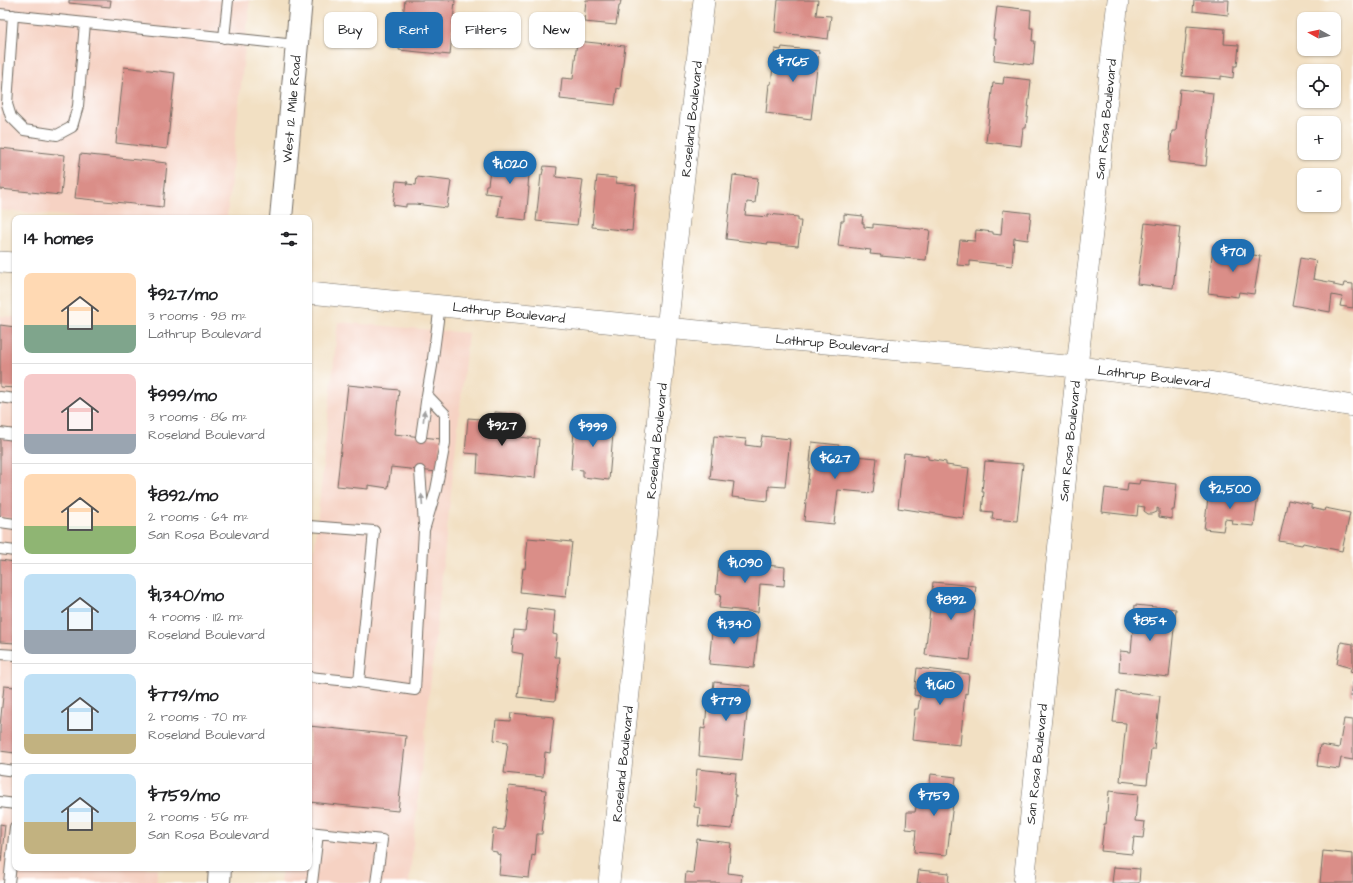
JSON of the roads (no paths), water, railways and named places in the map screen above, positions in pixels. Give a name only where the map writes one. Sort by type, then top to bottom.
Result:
[{"type":"main road","name":"West 12 Mile Road","points":[[281,215],[301,0]]},
{"type":"main road","points":[[219,883],[220,871]]},
{"type":"street","name":"Roseland Boulevard","points":[[609,883],[667,328],[704,0]]},
{"type":"street","name":"San Rosa Boulevard","points":[[1024,883],[1077,367],[1118,0]]},
{"type":"street","points":[[0,262],[12,264]]},
{"type":"street","name":"Lathrup Boulevard","points":[[312,292],[1077,367],[1209,382],[1353,406]]},
{"type":"lane","points":[[224,38],[228,0]]},
{"type":"lane","points":[[0,14],[296,45]]},
{"type":"lane","points":[[13,15],[7,104],[11,117],[24,130],[57,134],[72,127],[78,106],[85,23]]},
{"type":"lane","points":[[422,437],[440,305]]},
{"type":"lane","points":[[424,530],[436,490],[445,443],[445,414],[427,395]]},
{"type":"lane","points":[[0,397],[12,399]]},
{"type":"lane","points":[[0,433],[12,435]]},
{"type":"lane","points":[[312,677],[415,690],[424,530],[420,471]]},
{"type":"lane","points":[[0,522],[12,524]]},
{"type":"lane","points":[[312,526],[374,531],[359,682]]},
{"type":"lane","points":[[0,549],[12,551]]},
{"type":"lane","points":[[0,654],[12,655]]},
{"type":"lane","points":[[0,769],[12,771]]},
{"type":"lane","points":[[0,802],[12,804]]},
{"type":"lane","points":[[312,883],[313,833],[382,840],[376,883]]},
{"type":"lane","points":[[9,883],[12,855]]}]
